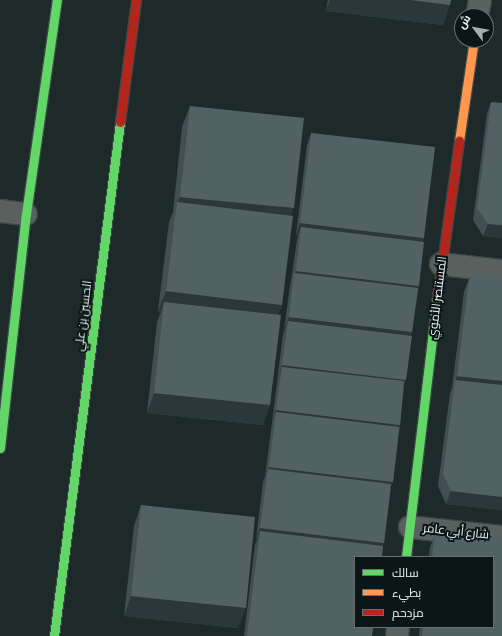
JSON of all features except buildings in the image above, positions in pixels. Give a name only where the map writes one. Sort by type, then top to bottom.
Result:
[{"type":"street","points":[[0,448],[26,214],[57,0]]},
{"type":"street","name":"الحسين بن علي","points":[[54,636],[136,0]]},
{"type":"street","name":"المستنصر الأموي","points":[[406,556],[442,264],[473,48]]},
{"type":"street","points":[[0,211],[26,214]]},
{"type":"street","points":[[442,264],[502,271]]},
{"type":"street","name":"شارع أبي عامر","points":[[410,527],[502,537]]},
{"type":"traffic: fast","points":[[0,448],[26,214],[57,0]]},
{"type":"traffic: fast","points":[[54,636],[120,122]]},
{"type":"traffic: fast","points":[[406,556],[437,298]]},
{"type":"traffic: slow","points":[[459,141],[473,48]]},
{"type":"traffic: jam","points":[[120,122],[136,0]]},
{"type":"traffic: jam","points":[[437,298],[459,141]]}]
